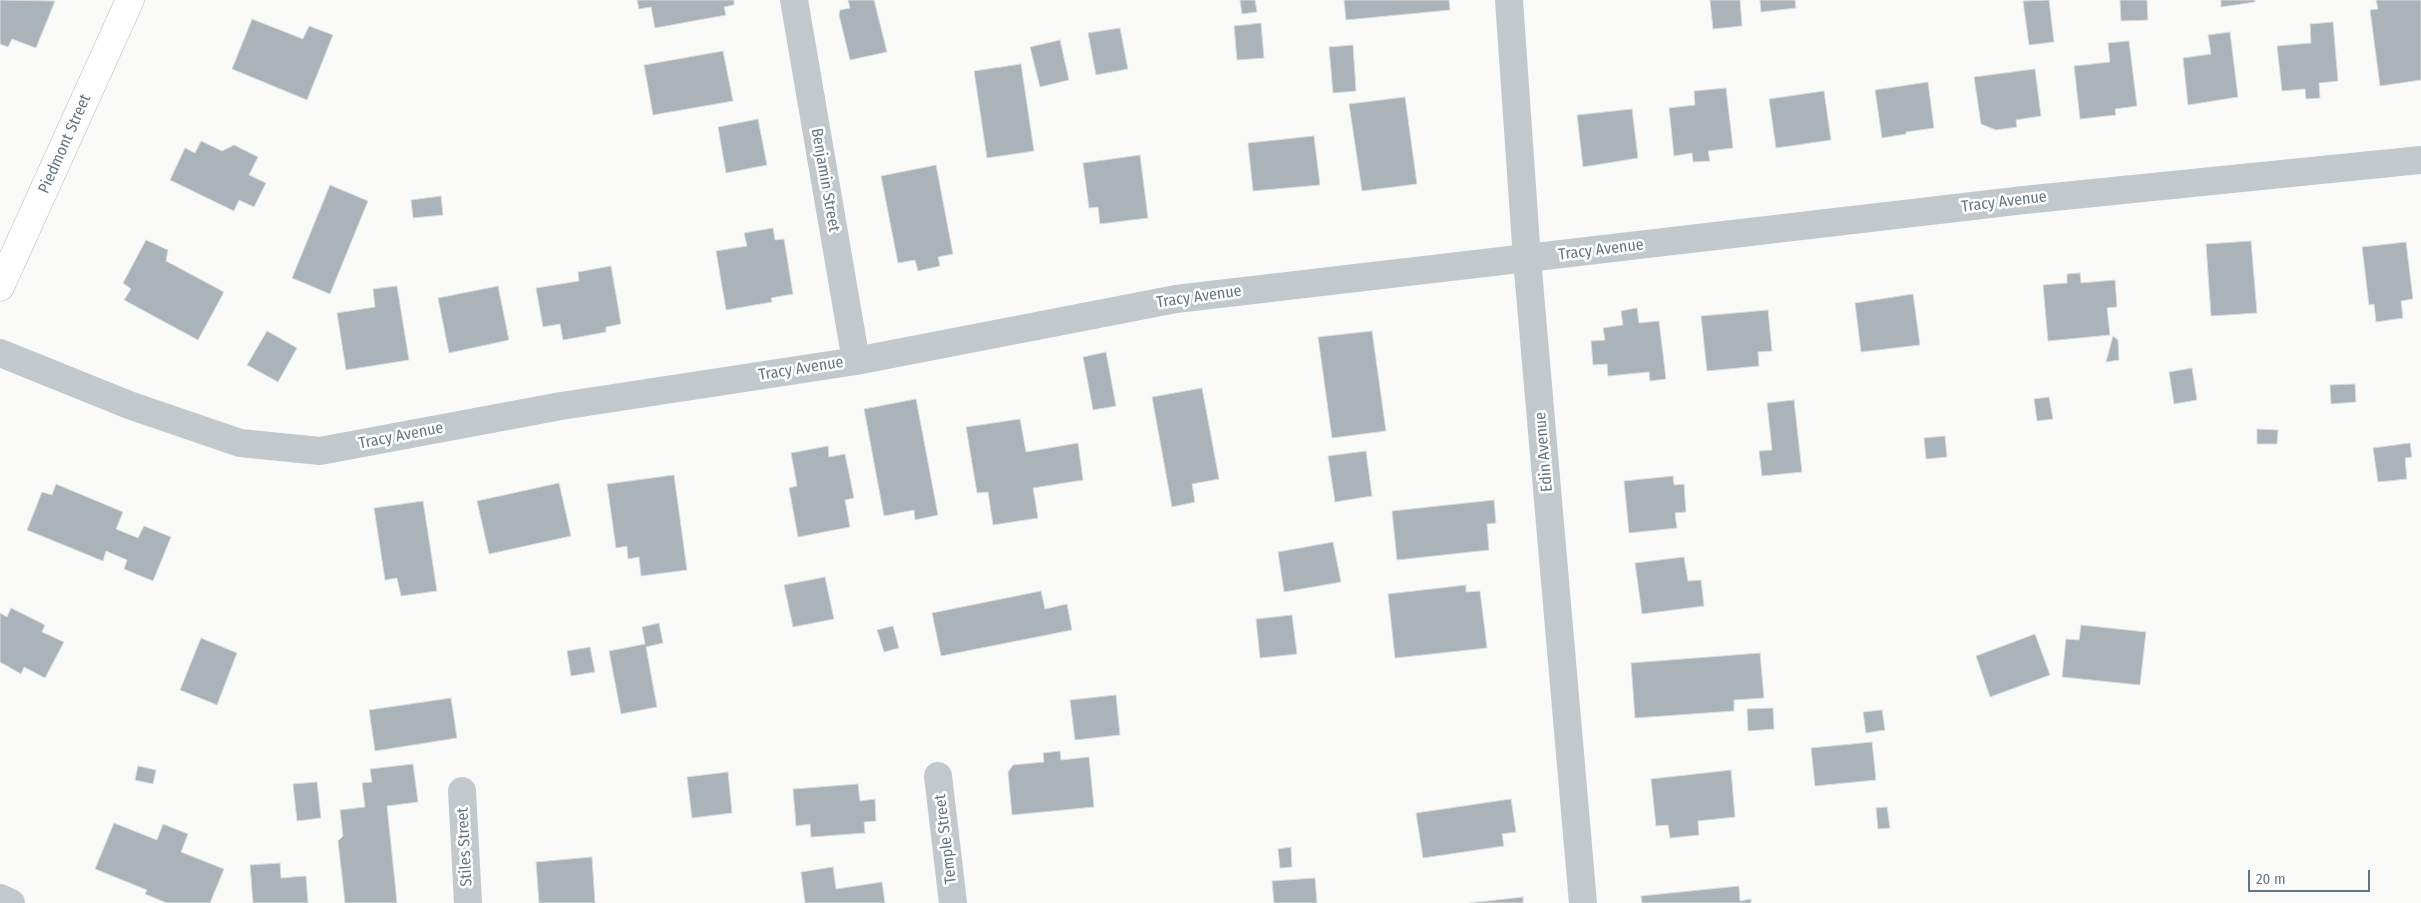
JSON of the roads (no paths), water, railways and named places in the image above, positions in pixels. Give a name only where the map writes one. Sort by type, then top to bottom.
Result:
[{"type":"street","name":"Piedmont Street","points":[[0,287],[130,0]]},
{"type":"street","name":"Benjamin Street","points":[[794,0],[856,361]]},
{"type":"street","name":"Edin Avenue","points":[[1510,0],[1527,259],[1583,903]]},
{"type":"street","name":"Tracy Avenue","points":[[0,353],[129,405],[240,443],[320,451],[560,406],[856,361],[1176,299],[2024,200],[2421,160]]},
{"type":"street","name":"Temple Street","points":[[938,776],[953,903]]},
{"type":"street","name":"Stiles Street","points":[[462,791],[468,903]]},
{"type":"street","points":[[0,898],[11,903]]}]
